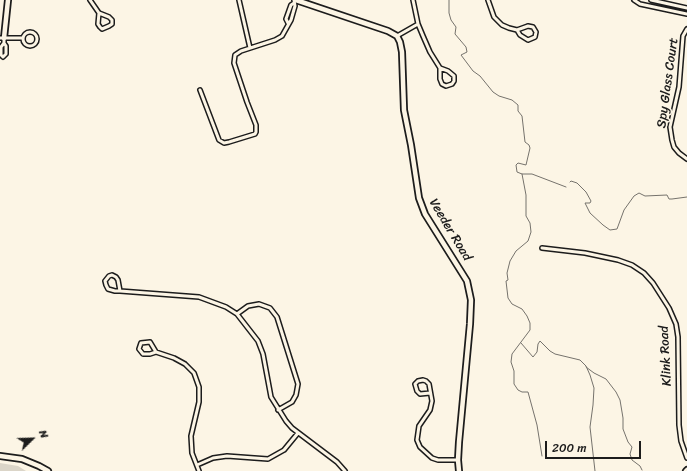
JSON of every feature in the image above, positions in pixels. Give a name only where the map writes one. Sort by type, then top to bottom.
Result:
[{"type":"street","points":[[8,0],[2,40],[23,38]]},
{"type":"street","points":[[90,0],[99,13],[109,17],[112,20],[112,24],[102,29],[98,24],[99,13]]},
{"type":"street","points":[[239,0],[250,48]]},
{"type":"street","points":[[413,0],[418,24],[430,52],[440,68],[440,80],[442,84],[446,86],[452,84],[454,81],[454,76],[448,71],[440,68]]},
{"type":"street","points":[[488,0],[494,17],[502,25],[517,30],[530,26],[535,30],[535,36],[531,39],[525,39],[517,30]]},
{"type":"street","points":[[634,0],[640,4],[687,14]]},
{"type":"street","points":[[651,0],[687,8]]},
{"type":"street","points":[[200,90],[219,140],[224,143],[229,142],[255,134],[256,132],[256,125],[247,102],[234,58],[237,52],[275,40],[282,36],[290,20],[295,6],[295,1],[388,31],[397,36],[418,24]]},
{"type":"street","name":"Spy Glass Court","points":[[687,29],[683,36],[679,87],[670,127],[674,147],[679,154],[687,159]]},
{"type":"street","points":[[31,31],[37,35],[38,41],[33,46],[29,46],[24,42],[23,38],[25,33],[31,31]]},
{"type":"street","name":"Veeder Road","points":[[397,36],[402,52],[402,93],[405,122],[411,145],[419,198],[425,214],[467,281],[471,300],[458,460],[459,471]]},
{"type":"street","name":"Klink Road","points":[[542,248],[609,257],[632,265],[644,273],[653,283],[669,308],[676,324],[678,337],[679,425],[681,441],[687,458]]},
{"type":"street","points":[[120,292],[116,277],[112,275],[109,276],[105,281],[108,289],[120,292],[199,297],[226,306],[237,314],[258,341],[263,354],[271,397],[278,410],[298,433],[337,462],[345,471]]},
{"type":"street","points":[[237,314],[248,306],[259,304],[270,308],[277,317],[298,384],[296,395],[292,402],[278,410]]},
{"type":"street","points":[[156,352],[150,342],[141,343],[139,349],[143,354],[148,355],[156,352],[174,358],[186,364],[194,373],[199,387],[199,402],[191,436],[192,453],[199,471]]},
{"type":"street","points":[[430,393],[420,394],[417,391],[415,384],[422,380],[429,384],[432,401],[430,410],[422,421],[417,433],[417,440],[420,447],[432,458],[438,460],[458,460]]},
{"type":"street","points":[[197,465],[213,458],[228,456],[268,459],[284,450],[298,433]]},
{"type":"street","points":[[0,456],[22,459],[48,471]]},
{"type":"shaded area","points":[[0,463],[18,466],[26,471],[0,471]]},
{"type":"waterway","points":[[449,0],[449,13],[451,20],[456,27],[455,34],[466,47],[467,52],[461,55],[473,71],[480,76],[493,92],[499,96],[512,100],[518,105],[518,111],[522,116],[525,142],[530,148],[526,165],[518,163],[516,165],[517,172],[522,174],[532,174],[566,187]]},
{"type":"waterway","points":[[522,174],[526,195],[526,216],[530,223],[531,232],[528,241],[516,251],[510,261],[507,273],[508,280],[506,281],[508,298],[512,304],[522,309],[527,316],[530,323],[530,330],[512,354],[511,362],[514,371],[514,384],[518,390],[528,392],[537,425],[542,456]]},
{"type":"waterway","points":[[570,182],[577,183],[586,192],[591,201],[590,203],[585,203],[590,213],[610,230],[617,229],[624,210],[634,196],[639,193],[645,196],[667,195],[669,199],[687,197]]},
{"type":"waterway","points":[[521,343],[533,357],[537,352],[540,341],[555,354],[580,360],[586,366],[594,388],[590,427],[595,471]]},
{"type":"waterway","points":[[586,367],[606,379],[616,392],[620,400],[623,429],[628,442],[632,447],[630,454],[632,460],[640,466],[642,470]]}]
